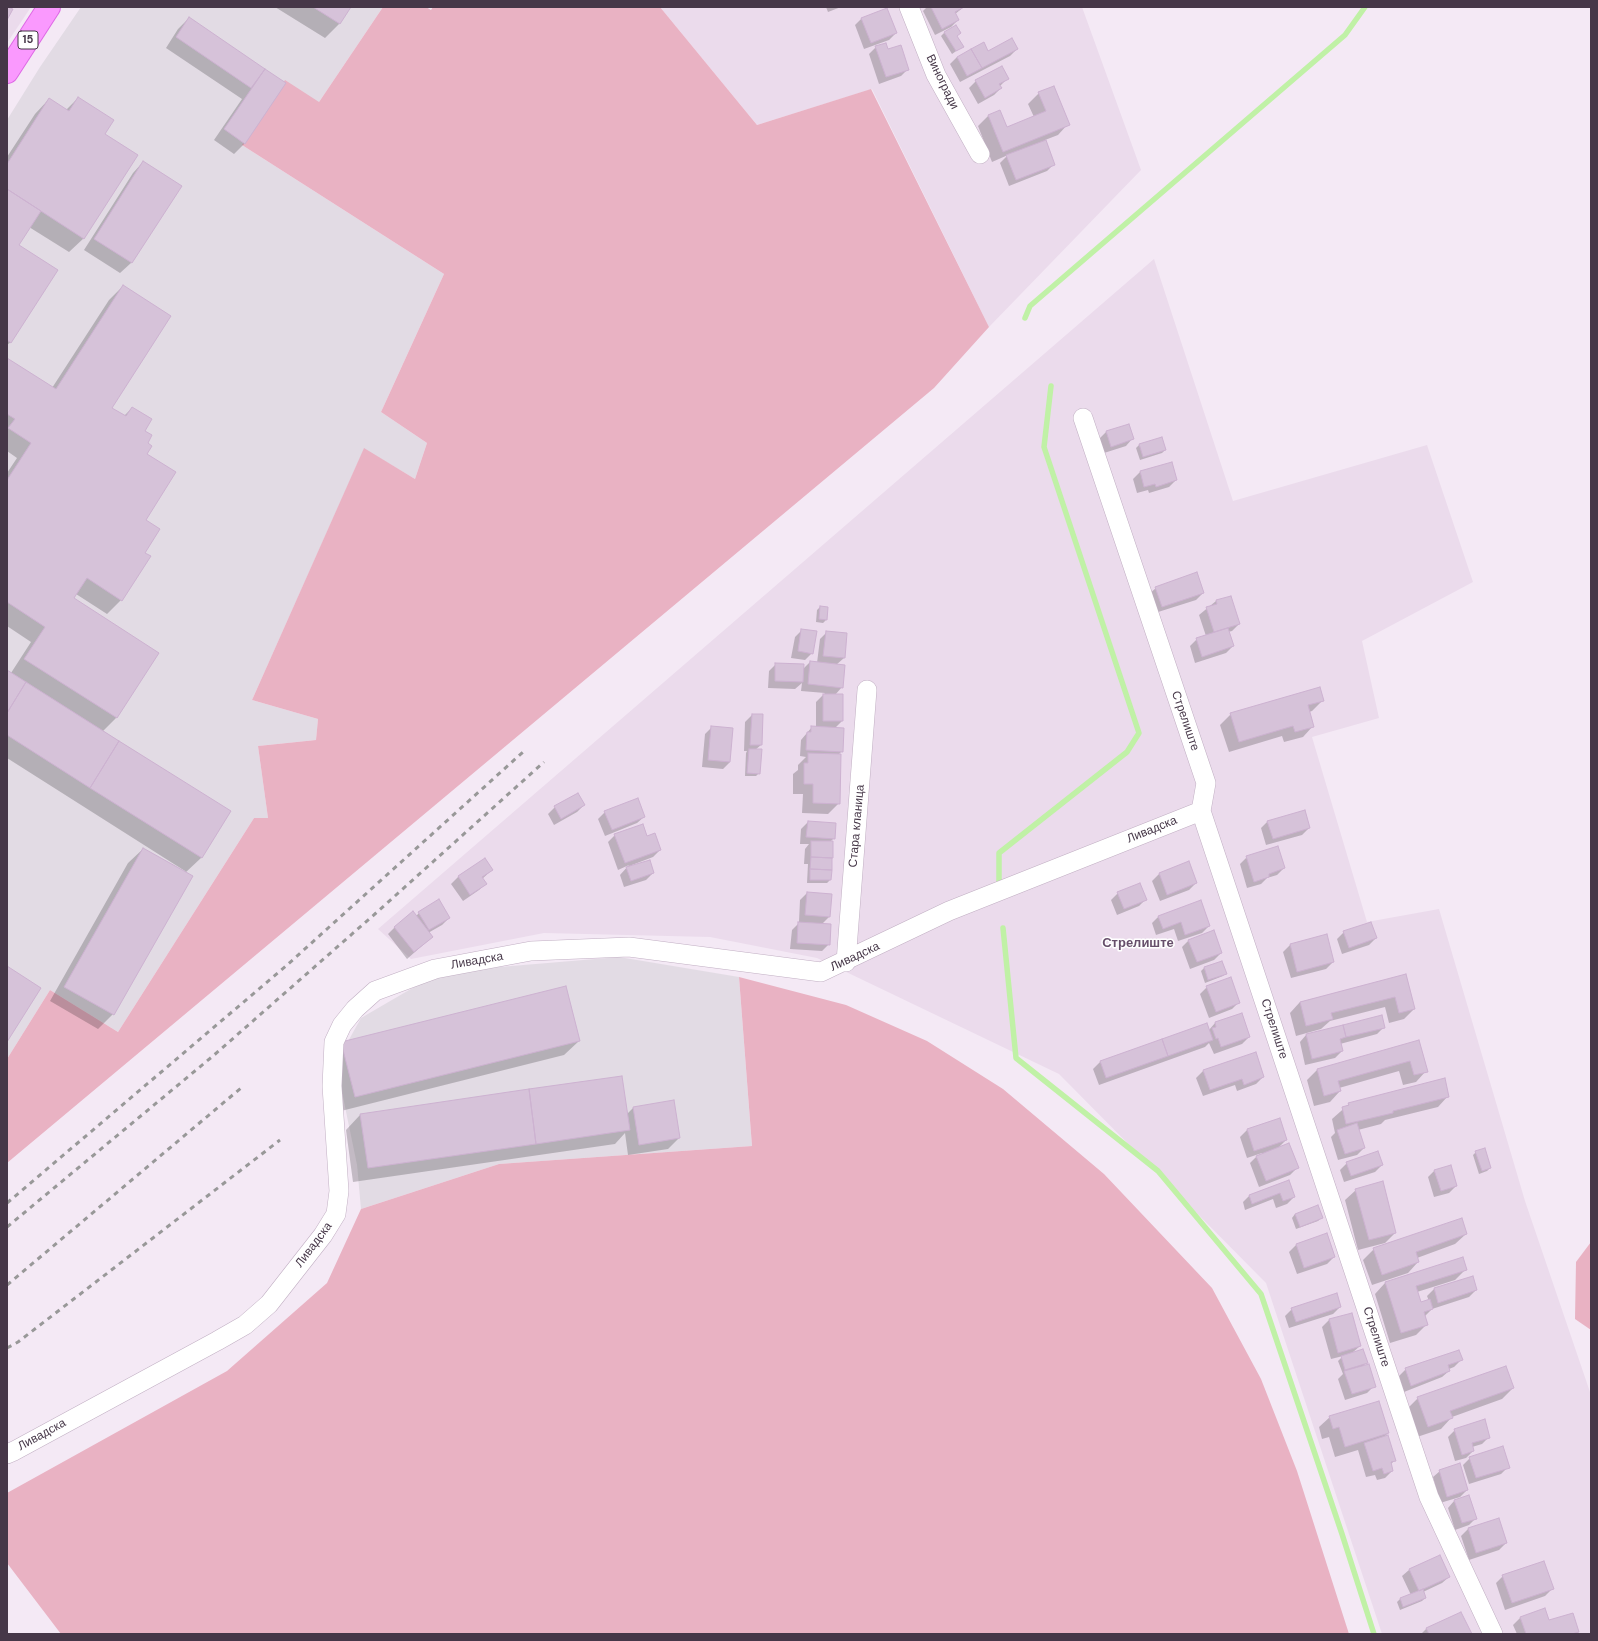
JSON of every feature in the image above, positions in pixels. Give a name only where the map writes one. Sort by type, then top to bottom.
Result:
[{"type":"main road","name":"15","points":[[7,72],[49,7]]},
{"type":"street","name":"Виногради","points":[[909,7],[936,75],[980,154]]},
{"type":"street","name":"Стрелиште","points":[[1083,418],[1206,783],[1201,811],[1429,1497],[1493,1634]]},
{"type":"street","name":"Стара кланица","points":[[846,962],[868,690]]},
{"type":"street","name":"Ливадска","points":[[7,1454],[245,1325],[269,1304],[323,1235],[336,1214],[339,1192],[332,1086],[334,1042],[342,1025],[355,1009],[375,991],[435,968],[531,951],[629,947],[821,972],[846,962],[949,911],[1201,811]]},
{"type":"shaded area","points":[[7,7],[31,7],[7,43]]},
{"type":"shaded area","points":[[81,7],[383,7],[319,102],[242,145],[444,274],[381,412],[427,443],[415,479],[364,449],[252,700],[318,719],[316,740],[258,746],[268,818],[254,818],[118,1032],[50,990],[7,1059],[7,120],[40,67]]},
{"type":"shaded area","points":[[383,7],[426,7],[431,10],[433,7],[660,7],[757,125],[871,89],[989,327],[934,388],[7,1163],[7,1059],[50,990],[118,1032],[254,818],[268,818],[258,746],[316,740],[318,719],[252,700],[364,448],[415,479],[427,443],[381,412],[444,274],[242,145],[285,80],[319,102]]},
{"type":"shaded area","points":[[660,7],[1082,7],[1141,170],[989,327],[872,89],[757,125]]},
{"type":"shaded area","points":[[1154,259],[1233,501],[1427,445],[1473,582],[1362,641],[1379,718],[1312,737],[1367,922],[1439,909],[1525,1201],[1591,1395],[1591,1634],[1382,1634],[1266,1283],[1059,1074],[817,958],[710,937],[544,933],[411,959],[378,929]]},
{"type":"shaded area","points":[[619,957],[739,977],[752,1146],[499,1164],[361,1209],[357,1165],[336,1063],[361,1018],[440,972]]},
{"type":"shaded area","points":[[739,977],[846,1005],[927,1041],[1003,1089],[1104,1174],[1212,1288],[1261,1379],[1297,1471],[1349,1634],[61,1634],[7,1563],[7,1493],[227,1371],[327,1283],[361,1209],[499,1164],[752,1146]]},
{"type":"shaded area","points":[[1591,1242],[1591,1330],[1575,1319],[1576,1262]]},
{"type":"building","points":[[7,7],[13,9],[7,20]]},
{"type":"building","points":[[313,7],[351,7],[340,24]]},
{"type":"building","points":[[931,7],[964,7],[955,12],[959,20],[942,29]]},
{"type":"building","points":[[887,8],[897,33],[871,43],[861,18]]},
{"type":"building","points":[[189,17],[265,69],[251,88],[176,37]]},
{"type":"building","points":[[956,25],[961,33],[957,36],[964,47],[956,51],[944,32]]},
{"type":"building","points":[[1012,38],[1018,49],[982,68],[971,49],[984,42],[988,51]]},
{"type":"building","points":[[886,43],[888,49],[901,45],[909,70],[886,77],[875,46]]},
{"type":"building","points":[[971,49],[982,68],[967,76],[957,57]]},
{"type":"building","points":[[1002,66],[1009,79],[999,84],[1002,88],[985,98],[975,80]]},
{"type":"building","points":[[265,69],[286,83],[245,144],[224,129]]},
{"type":"building","points":[[1054,86],[1070,125],[1003,152],[988,115],[1000,110],[1007,127],[1046,111],[1038,92]]},
{"type":"building","points":[[78,97],[114,120],[105,134],[138,155],[84,239],[7,189],[7,164],[49,98],[69,111]]},
{"type":"building","points":[[1046,140],[1055,165],[1016,180],[1006,155]]},
{"type":"building","points":[[143,161],[182,186],[132,263],[94,239]]},
{"type":"building","points":[[7,189],[41,211],[19,245],[58,270],[11,343],[7,340]]},
{"type":"building","points":[[123,285],[171,316],[112,408],[126,416],[132,407],[152,419],[145,431],[152,435],[148,443],[152,446],[147,454],[176,472],[146,520],[160,529],[145,553],[151,556],[122,601],[87,578],[74,598],[159,653],[117,718],[24,659],[45,627],[7,602],[7,480],[31,443],[8,428],[15,419],[7,414],[7,358],[56,389]]},
{"type":"building","points":[[1129,424],[1134,439],[1111,447],[1106,431]]},
{"type":"building","points":[[1162,437],[1166,450],[1143,457],[1139,444]]},
{"type":"building","points":[[1172,462],[1177,480],[1156,487],[1155,484],[1144,487],[1140,471]]},
{"type":"building","points":[[1197,572],[1204,593],[1162,607],[1155,587]]},
{"type":"building","points":[[1231,596],[1240,624],[1214,632],[1206,607],[1217,604],[1216,600]]},
{"type":"building","points":[[820,606],[828,607],[827,620],[819,619]]},
{"type":"building","points":[[1228,628],[1234,646],[1202,657],[1196,638]]},
{"type":"building","points":[[801,629],[817,631],[813,654],[798,651]]},
{"type":"building","points":[[826,631],[847,633],[845,658],[823,656]]},
{"type":"building","points":[[810,661],[845,665],[843,688],[808,684]]},
{"type":"building","points":[[775,663],[804,664],[803,682],[775,681]]},
{"type":"building","points":[[7,670],[26,682],[7,713]]},
{"type":"building","points":[[26,682],[119,741],[90,788],[7,735],[7,713]]},
{"type":"building","points":[[1320,687],[1324,701],[1308,705],[1314,727],[1295,732],[1293,726],[1239,742],[1230,713]]},
{"type":"building","points":[[823,694],[843,694],[843,721],[823,721]]},
{"type":"building","points":[[752,714],[763,714],[762,745],[750,745]]},
{"type":"building","points":[[711,726],[733,728],[730,762],[708,760]]},
{"type":"building","points":[[811,726],[844,728],[843,752],[806,750],[807,732],[811,732]]},
{"type":"building","points":[[119,741],[231,811],[202,858],[90,788]]},
{"type":"building","points":[[749,749],[762,749],[760,774],[747,773]]},
{"type":"building","points":[[808,753],[841,754],[840,804],[813,803],[813,784],[804,784],[804,763],[808,763]]},
{"type":"building","points":[[578,793],[585,805],[561,819],[554,806]]},
{"type":"building","points":[[638,798],[645,817],[612,830],[604,811]]},
{"type":"building","points":[[1305,810],[1310,828],[1273,839],[1267,821]]},
{"type":"building","points":[[808,821],[836,823],[835,839],[806,837]]},
{"type":"building","points":[[643,824],[647,836],[655,833],[661,850],[625,863],[614,834]]},
{"type":"building","points":[[811,841],[833,841],[833,858],[811,857]]},
{"type":"building","points":[[1278,846],[1285,868],[1269,874],[1269,877],[1254,882],[1246,856]]},
{"type":"building","points":[[143,848],[193,876],[114,1015],[64,987]]},
{"type":"building","points":[[811,857],[832,858],[832,870],[810,869]]},
{"type":"building","points":[[485,858],[493,870],[482,877],[487,884],[470,895],[458,876]]},
{"type":"building","points":[[650,860],[654,873],[631,881],[626,867]]},
{"type":"building","points":[[1189,861],[1197,883],[1167,895],[1159,873]]},
{"type":"building","points":[[810,869],[832,870],[831,880],[810,880]]},
{"type":"building","points":[[1140,883],[1147,900],[1124,909],[1117,892]]},
{"type":"building","points":[[807,892],[832,894],[830,917],[805,915]]},
{"type":"building","points":[[439,899],[450,918],[429,930],[418,912]]},
{"type":"building","points":[[1201,900],[1210,926],[1185,935],[1181,922],[1163,929],[1158,916]]},
{"type":"building","points":[[413,911],[433,937],[414,952],[394,927]]},
{"type":"building","points":[[798,922],[831,924],[830,945],[797,943]]},
{"type":"building","points":[[1371,922],[1377,938],[1349,948],[1343,931]]},
{"type":"building","points":[[1214,930],[1222,953],[1197,962],[1188,940]]},
{"type":"building","points":[[1327,934],[1334,962],[1297,972],[1290,944]]},
{"type":"building","points":[[1222,961],[1227,974],[1208,980],[1204,967]]},
{"type":"building","points":[[7,966],[41,988],[7,1042]]},
{"type":"building","points":[[1406,974],[1415,1009],[1399,1013],[1395,997],[1331,1013],[1333,1019],[1306,1026],[1300,1002]]},
{"type":"building","points":[[1231,977],[1240,1003],[1216,1012],[1206,986]]},
{"type":"building","points":[[566,986],[580,1041],[355,1097],[341,1042]]},
{"type":"building","points":[[1242,1013],[1250,1037],[1221,1047],[1212,1028],[1216,1027],[1215,1022]]},
{"type":"building","points":[[1382,1015],[1385,1028],[1346,1037],[1343,1025]]},
{"type":"building","points":[[1207,1023],[1213,1040],[1168,1056],[1162,1039]]},
{"type":"building","points":[[1343,1025],[1346,1037],[1340,1039],[1343,1051],[1312,1059],[1306,1034]]},
{"type":"building","points":[[1162,1039],[1168,1056],[1106,1078],[1100,1061]]},
{"type":"building","points":[[1419,1040],[1428,1072],[1414,1075],[1410,1061],[1338,1081],[1341,1091],[1324,1096],[1317,1069]]},
{"type":"building","points":[[1256,1052],[1264,1077],[1244,1085],[1242,1079],[1210,1090],[1203,1070]]},
{"type":"building","points":[[622,1076],[630,1130],[536,1144],[529,1089]]},
{"type":"building","points":[[1445,1078],[1449,1097],[1393,1111],[1393,1113],[1346,1124],[1342,1107],[1349,1105],[1348,1103]]},
{"type":"building","points":[[529,1089],[536,1144],[368,1168],[360,1114]]},
{"type":"building","points":[[674,1100],[680,1138],[639,1145],[633,1107]]},
{"type":"building","points":[[1280,1118],[1287,1140],[1254,1151],[1247,1129]]},
{"type":"building","points":[[1357,1123],[1365,1148],[1345,1154],[1337,1130]]},
{"type":"building","points":[[1289,1143],[1299,1168],[1266,1181],[1256,1156]]},
{"type":"building","points":[[1485,1148],[1491,1168],[1482,1171],[1475,1151]]},
{"type":"building","points":[[1378,1151],[1383,1165],[1351,1176],[1346,1162]]},
{"type":"building","points":[[1451,1165],[1457,1186],[1441,1191],[1434,1170]]},
{"type":"building","points":[[1289,1180],[1295,1197],[1283,1201],[1280,1193],[1252,1204],[1249,1195]]},
{"type":"building","points":[[1383,1181],[1396,1233],[1369,1240],[1355,1189]]},
{"type":"building","points":[[1318,1205],[1323,1218],[1300,1227],[1295,1214]]},
{"type":"building","points":[[1462,1218],[1467,1234],[1416,1252],[1419,1262],[1382,1275],[1373,1248]]},
{"type":"building","points":[[1327,1233],[1335,1257],[1304,1268],[1296,1244]]},
{"type":"building","points":[[1463,1257],[1467,1270],[1416,1286],[1421,1302],[1430,1299],[1433,1309],[1424,1312],[1428,1325],[1401,1333],[1385,1282]]},
{"type":"building","points":[[1473,1276],[1477,1290],[1438,1303],[1434,1288]]},
{"type":"building","points":[[1337,1293],[1341,1307],[1296,1322],[1291,1308]]},
{"type":"building","points":[[1352,1313],[1361,1346],[1338,1353],[1329,1319]]},
{"type":"building","points":[[1363,1349],[1368,1363],[1345,1370],[1341,1356]]},
{"type":"building","points":[[1459,1350],[1463,1360],[1448,1365],[1450,1371],[1411,1386],[1405,1368]]},
{"type":"building","points":[[1369,1364],[1376,1387],[1352,1394],[1344,1371]]},
{"type":"building","points":[[1506,1366],[1514,1388],[1450,1411],[1453,1418],[1428,1427],[1417,1397]]},
{"type":"building","points":[[1379,1401],[1389,1433],[1345,1447],[1339,1427],[1333,1429],[1329,1416]]},
{"type":"building","points":[[1485,1419],[1490,1438],[1472,1443],[1474,1451],[1462,1455],[1454,1429]]},
{"type":"building","points":[[1388,1435],[1396,1461],[1391,1462],[1393,1471],[1384,1474],[1382,1468],[1373,1471],[1364,1443]]},
{"type":"building","points":[[1503,1446],[1510,1468],[1476,1478],[1469,1457]]},
{"type":"building","points":[[1460,1463],[1468,1490],[1447,1497],[1439,1470]]},
{"type":"building","points":[[1469,1495],[1477,1519],[1462,1523],[1454,1500]]},
{"type":"building","points":[[1499,1518],[1507,1543],[1476,1553],[1468,1528]]},
{"type":"building","points":[[1440,1555],[1450,1577],[1419,1591],[1409,1569]]},
{"type":"building","points":[[1544,1561],[1554,1589],[1512,1603],[1502,1575]]},
{"type":"building","points":[[1423,1589],[1426,1598],[1403,1607],[1400,1598]]},
{"type":"building","points":[[1545,1608],[1549,1620],[1573,1613],[1579,1632],[1572,1634],[1526,1634],[1520,1617]]},
{"type":"building","points":[[1461,1612],[1472,1634],[1429,1634],[1426,1628]]},
{"type":"waterway","points":[[1025,318],[1030,306],[1345,35],[1365,7]]},
{"type":"waterway","points":[[999,881],[999,853],[1127,752],[1139,733],[1044,447],[1051,386]]},
{"type":"waterway","points":[[1003,928],[1016,1058],[1158,1171],[1261,1294],[1374,1634]]},
{"type":"railway","points":[[7,1203],[286,966],[523,752]]},
{"type":"railway","points":[[7,1227],[213,1056],[376,913],[544,762]]},
{"type":"railway","points":[[7,1285],[241,1088]]},
{"type":"railway","points":[[7,1348],[18,1342],[280,1140]]},
{"type":"district","name":"Стрелиште","points":[[1138,944]]}]
